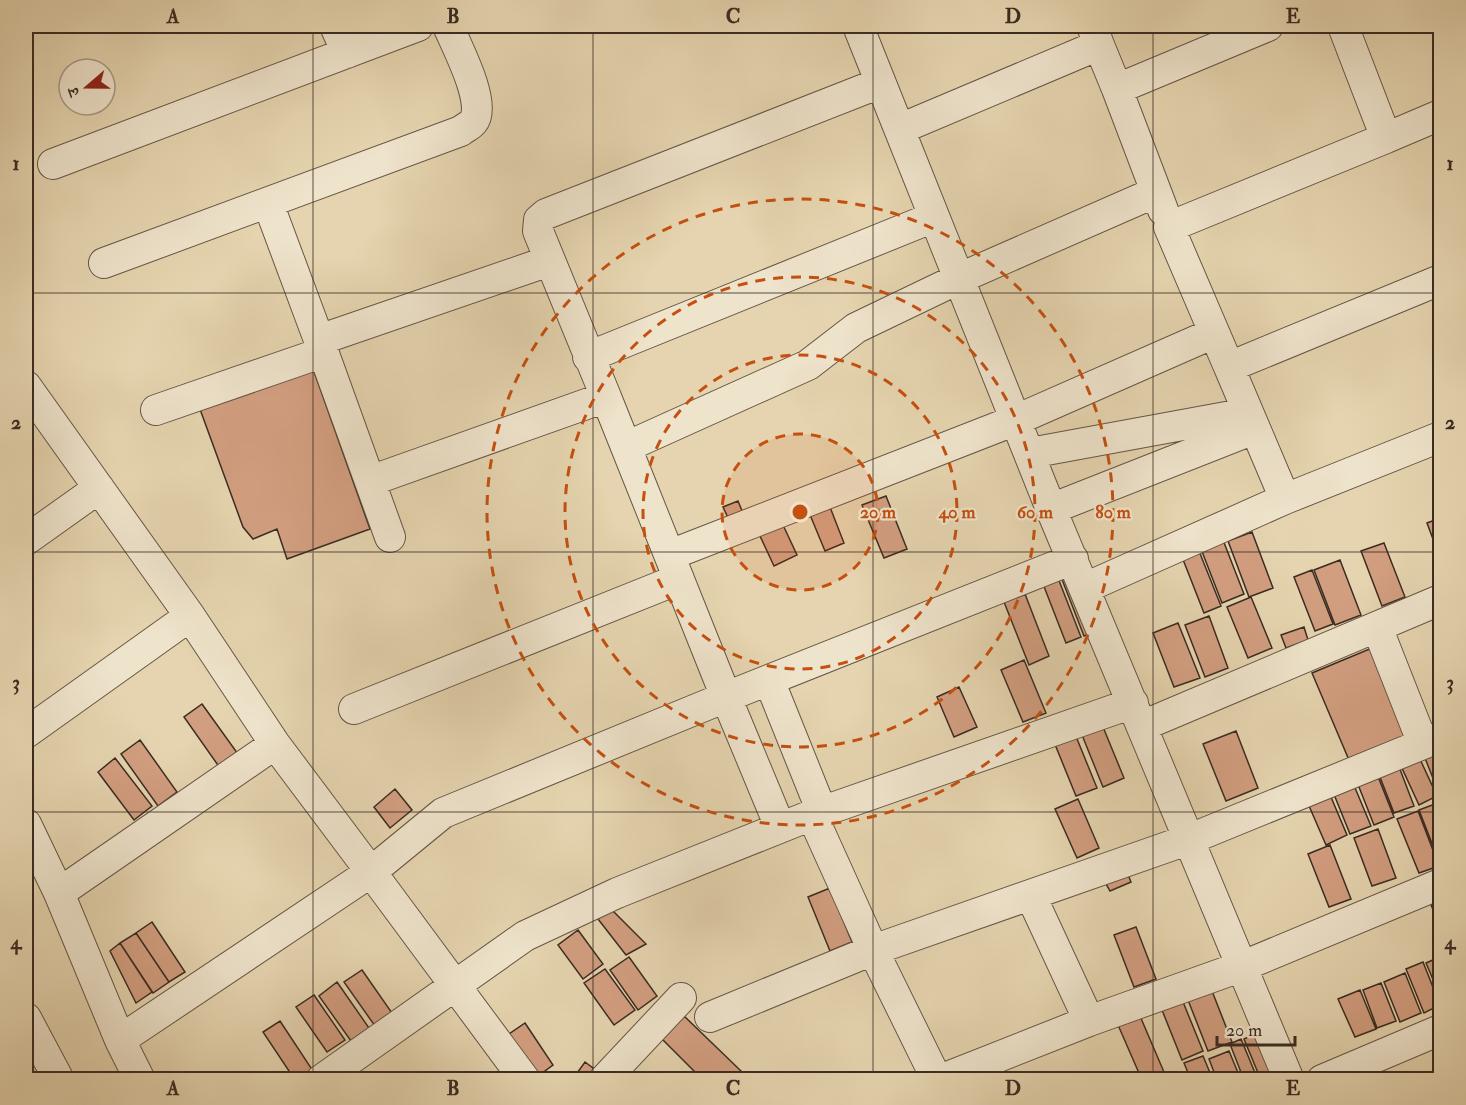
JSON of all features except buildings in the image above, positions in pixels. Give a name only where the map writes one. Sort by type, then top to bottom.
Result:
[{"type":"street","points":[[335,26],[347,53]]},
{"type":"street","points":[[53,164],[418,26]]},
{"type":"street","points":[[104,263],[461,131],[474,122],[478,107],[475,93],[448,26]]},
{"type":"street","points":[[858,26],[1051,509],[1289,1080]]},
{"type":"street","points":[[1116,89],[1268,26]]},
{"type":"street","points":[[1343,26],[1386,138]]},
{"type":"street","points":[[900,129],[1095,35],[1169,227],[1285,499]]},
{"type":"street","points":[[780,827],[549,261],[538,231],[539,220],[546,214],[880,83]]},
{"type":"street","points":[[1169,227],[1440,116]]},
{"type":"street","points":[[626,447],[808,365],[856,328],[960,278],[1156,192]]},
{"type":"street","points":[[268,202],[390,537]]},
{"type":"street","points":[[588,357],[934,217]]},
{"type":"street","points":[[156,410],[549,261]]},
{"type":"street","points":[[1229,367],[1440,280]]},
{"type":"street","points":[[354,709],[674,567],[1215,333]]},
{"type":"street","points":[[26,386],[190,616],[275,744],[525,1080]]},
{"type":"street","points":[[370,481],[606,397]]},
{"type":"street","points":[[1030,453],[1251,421]]},
{"type":"street","points":[[1051,509],[1251,421]]},
{"type":"street","points":[[1085,588],[1285,499],[1440,437]]},
{"type":"street","points":[[26,540],[99,488]]},
{"type":"street","points":[[120,1040],[371,872],[442,813],[1073,559]]},
{"type":"street","points":[[321,1080],[525,936],[617,893],[780,827],[1138,714],[1377,627],[1440,600]]},
{"type":"street","points":[[26,732],[190,616]]},
{"type":"street","points":[[710,1017],[873,950],[1190,839],[1432,741],[1377,627]]},
{"type":"street","points":[[769,680],[817,814],[873,950],[939,1080],[1089,1021],[1242,966],[1440,884]]},
{"type":"street","points":[[59,893],[275,744]]},
{"type":"street","points":[[26,824],[59,893],[120,1040],[140,1080]]},
{"type":"street","points":[[1031,896],[1089,1021]]},
{"type":"street","points":[[604,1080],[681,998]]},
{"type":"street","points":[[26,1018],[59,1080]]},
{"type":"street","points":[[1322,1080],[1440,1030]]}]
